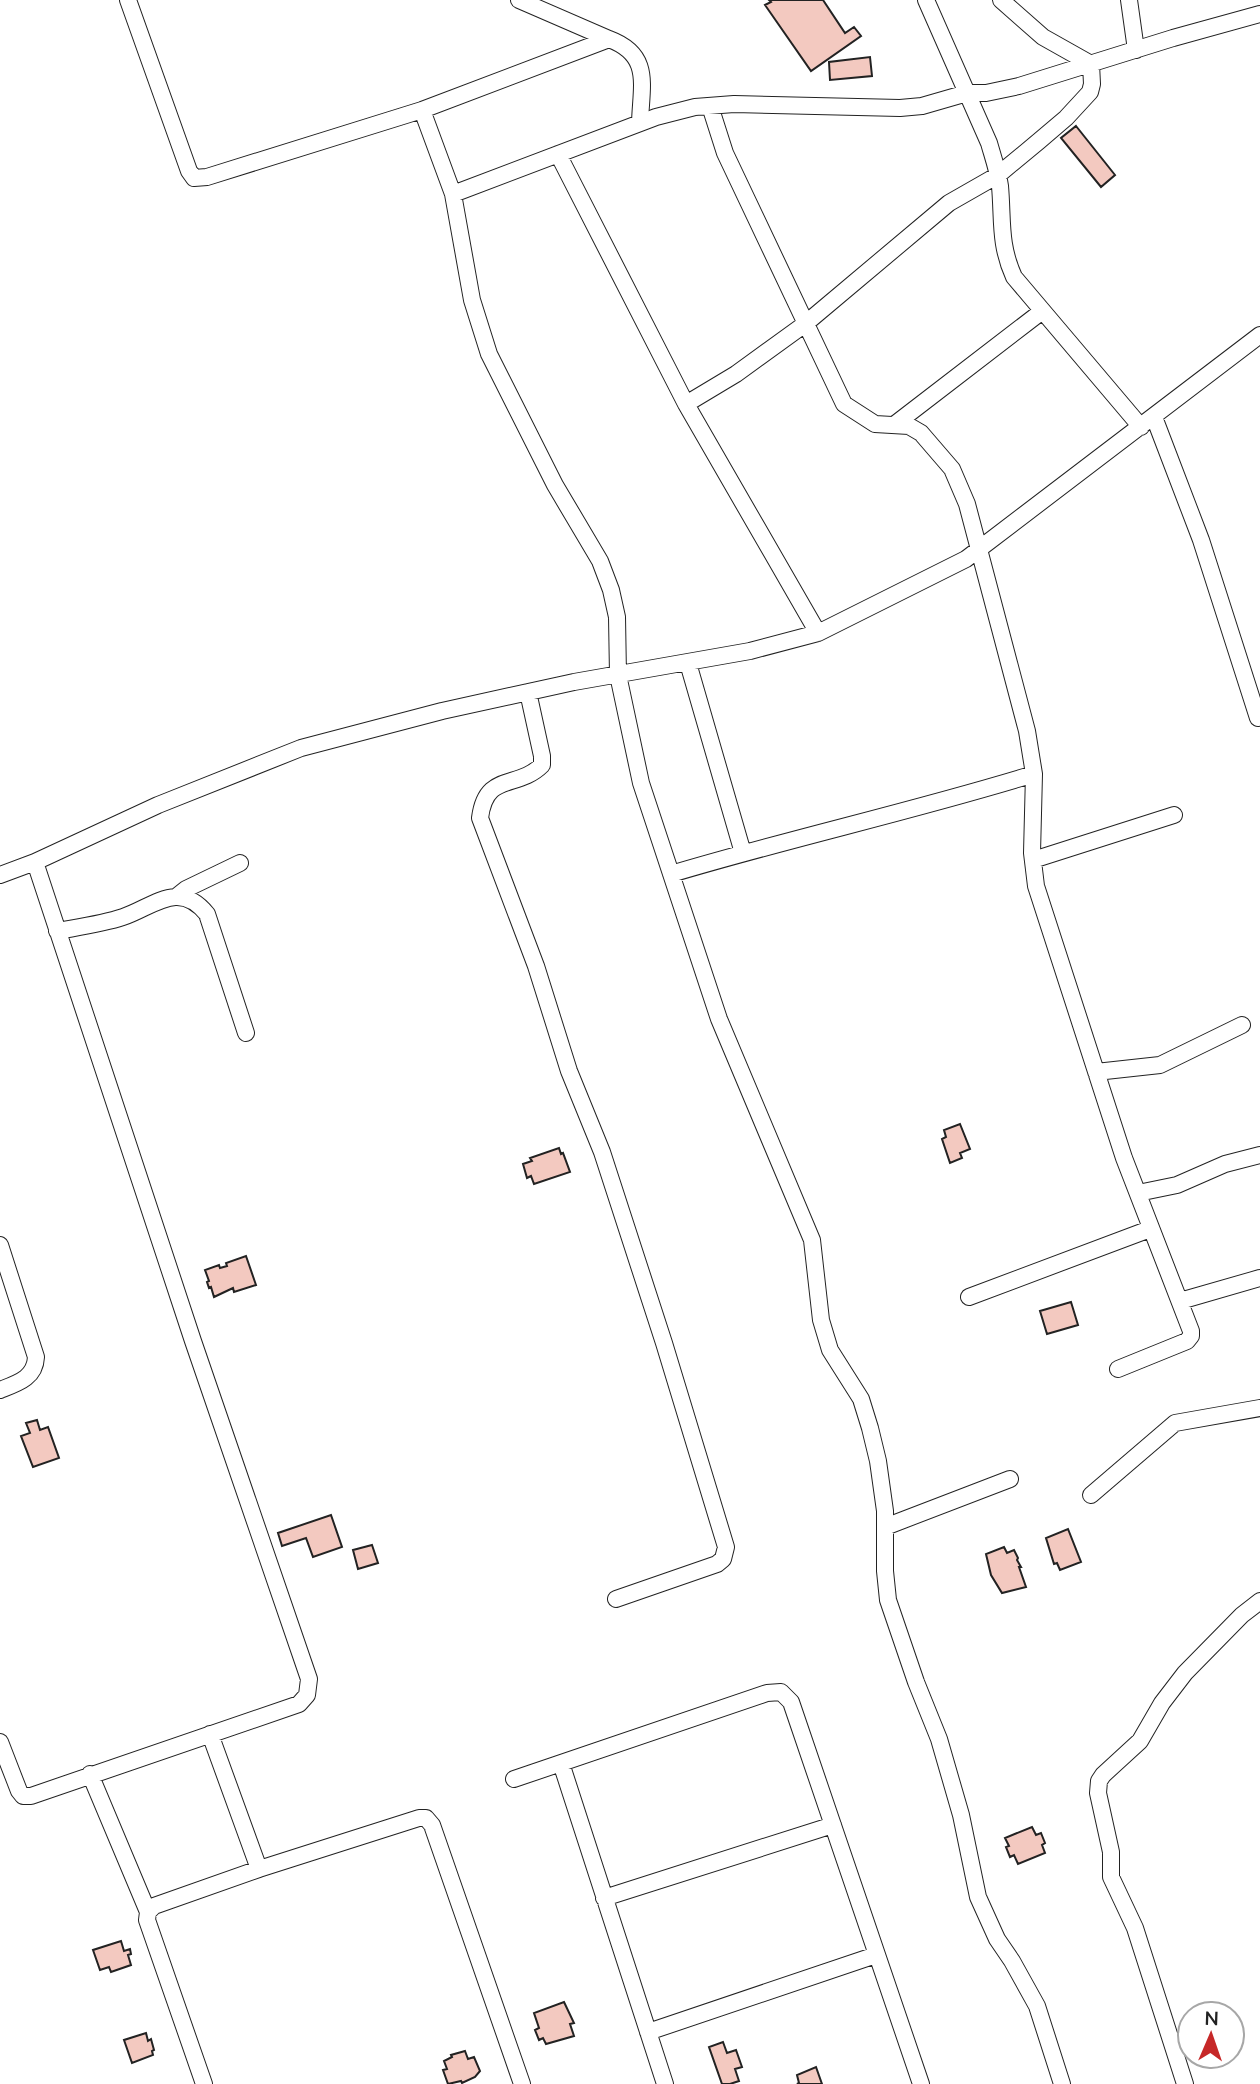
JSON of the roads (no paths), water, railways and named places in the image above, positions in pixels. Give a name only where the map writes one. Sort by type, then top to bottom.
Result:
[{"type":"street","points":[[128,0],[189,172],[194,178],[207,177],[422,110],[609,39]]},
{"type":"street","points":[[519,0],[626,46],[636,56],[641,74],[640,123]]},
{"type":"street","points":[[926,0],[989,143],[998,174],[1003,249],[1014,277],[1041,312],[1147,423],[1201,540],[1258,718]]},
{"type":"street","points":[[1001,0],[1043,37],[1091,64]]},
{"type":"street","points":[[1129,0],[1136,50]]},
{"type":"street","points":[[453,194],[640,123],[695,107],[734,104],[900,108],[922,106],[967,93],[986,93],[1019,86],[1260,14]]},
{"type":"street","points":[[686,404],[736,374],[805,324],[949,203],[998,174],[1066,118],[1085,98],[1092,84],[1091,64]]},
{"type":"street","points":[[710,106],[725,153],[844,404],[875,424],[909,426],[921,433],[952,469],[967,504],[1024,718],[1034,774],[1033,860],[1036,886],[1150,1229],[1191,1331],[1187,1341],[1118,1369]]},
{"type":"street","points":[[422,110],[453,194],[472,300],[489,354],[555,485],[600,561],[611,590],[617,617],[618,675],[640,783],[719,1019],[812,1240],[821,1320],[831,1350],[861,1399],[878,1461],[885,1527],[888,1600],[939,1739],[961,1815],[978,1897],[997,1939],[1037,2006],[1062,2084]]},
{"type":"street","points":[[558,154],[686,404],[818,633]]},
{"type":"street","points":[[894,425],[1041,312]]},
{"type":"street","points":[[0,875],[35,862],[158,805],[301,748],[442,711],[528,692],[750,651],[818,633],[978,551],[1260,335]]},
{"type":"street","points":[[688,663],[743,853]]},
{"type":"street","points":[[528,692],[542,765],[535,772],[499,785],[488,792],[482,803],[480,818],[536,966],[569,1071],[602,1152],[726,1547],[723,1559],[717,1564],[616,1599]]},
{"type":"street","points":[[671,874],[949,800],[1034,774]]},
{"type":"street","points":[[1033,860],[1174,815]]},
{"type":"street","points":[[0,1742],[19,1791],[23,1796],[31,1796],[299,1704],[307,1695],[309,1679],[189,1328],[35,862]]},
{"type":"street","points":[[176,897],[186,889],[240,863]]},
{"type":"street","points":[[57,931],[118,918],[164,898],[176,897],[200,905],[207,914],[246,1033]]},
{"type":"street","points":[[1096,1072],[1160,1065],[1242,1026]]},
{"type":"street","points":[[1138,1193],[1177,1185],[1225,1164],[1260,1155]]},
{"type":"street","points":[[969,1297],[1150,1229]]},
{"type":"street","points":[[0,1247],[36,1357],[31,1375],[0,1390]]},
{"type":"street","points":[[1180,1301],[1260,1278]]},
{"type":"street","points":[[1091,1495],[1175,1423],[1260,1408]]},
{"type":"street","points":[[885,1527],[1010,1479]]},
{"type":"street","points":[[1185,2084],[1135,1928],[1111,1877],[1111,1852],[1098,1793],[1099,1781],[1140,1741],[1162,1703],[1185,1673],[1242,1615],[1260,1601]]},
{"type":"street","points":[[514,1779],[767,1693],[781,1692],[791,1702],[921,2084]]},
{"type":"street","points":[[210,1734],[259,1869]]},
{"type":"street","points":[[561,1763],[665,2084]]},
{"type":"street","points":[[90,1774],[148,1912],[147,1920],[204,2084]]},
{"type":"street","points":[[148,1912],[154,1906],[259,1869],[426,1818],[432,1825],[522,2084]]},
{"type":"street","points":[[604,1898],[833,1825]]},
{"type":"street","points":[[648,2032],[876,1955]]}]
